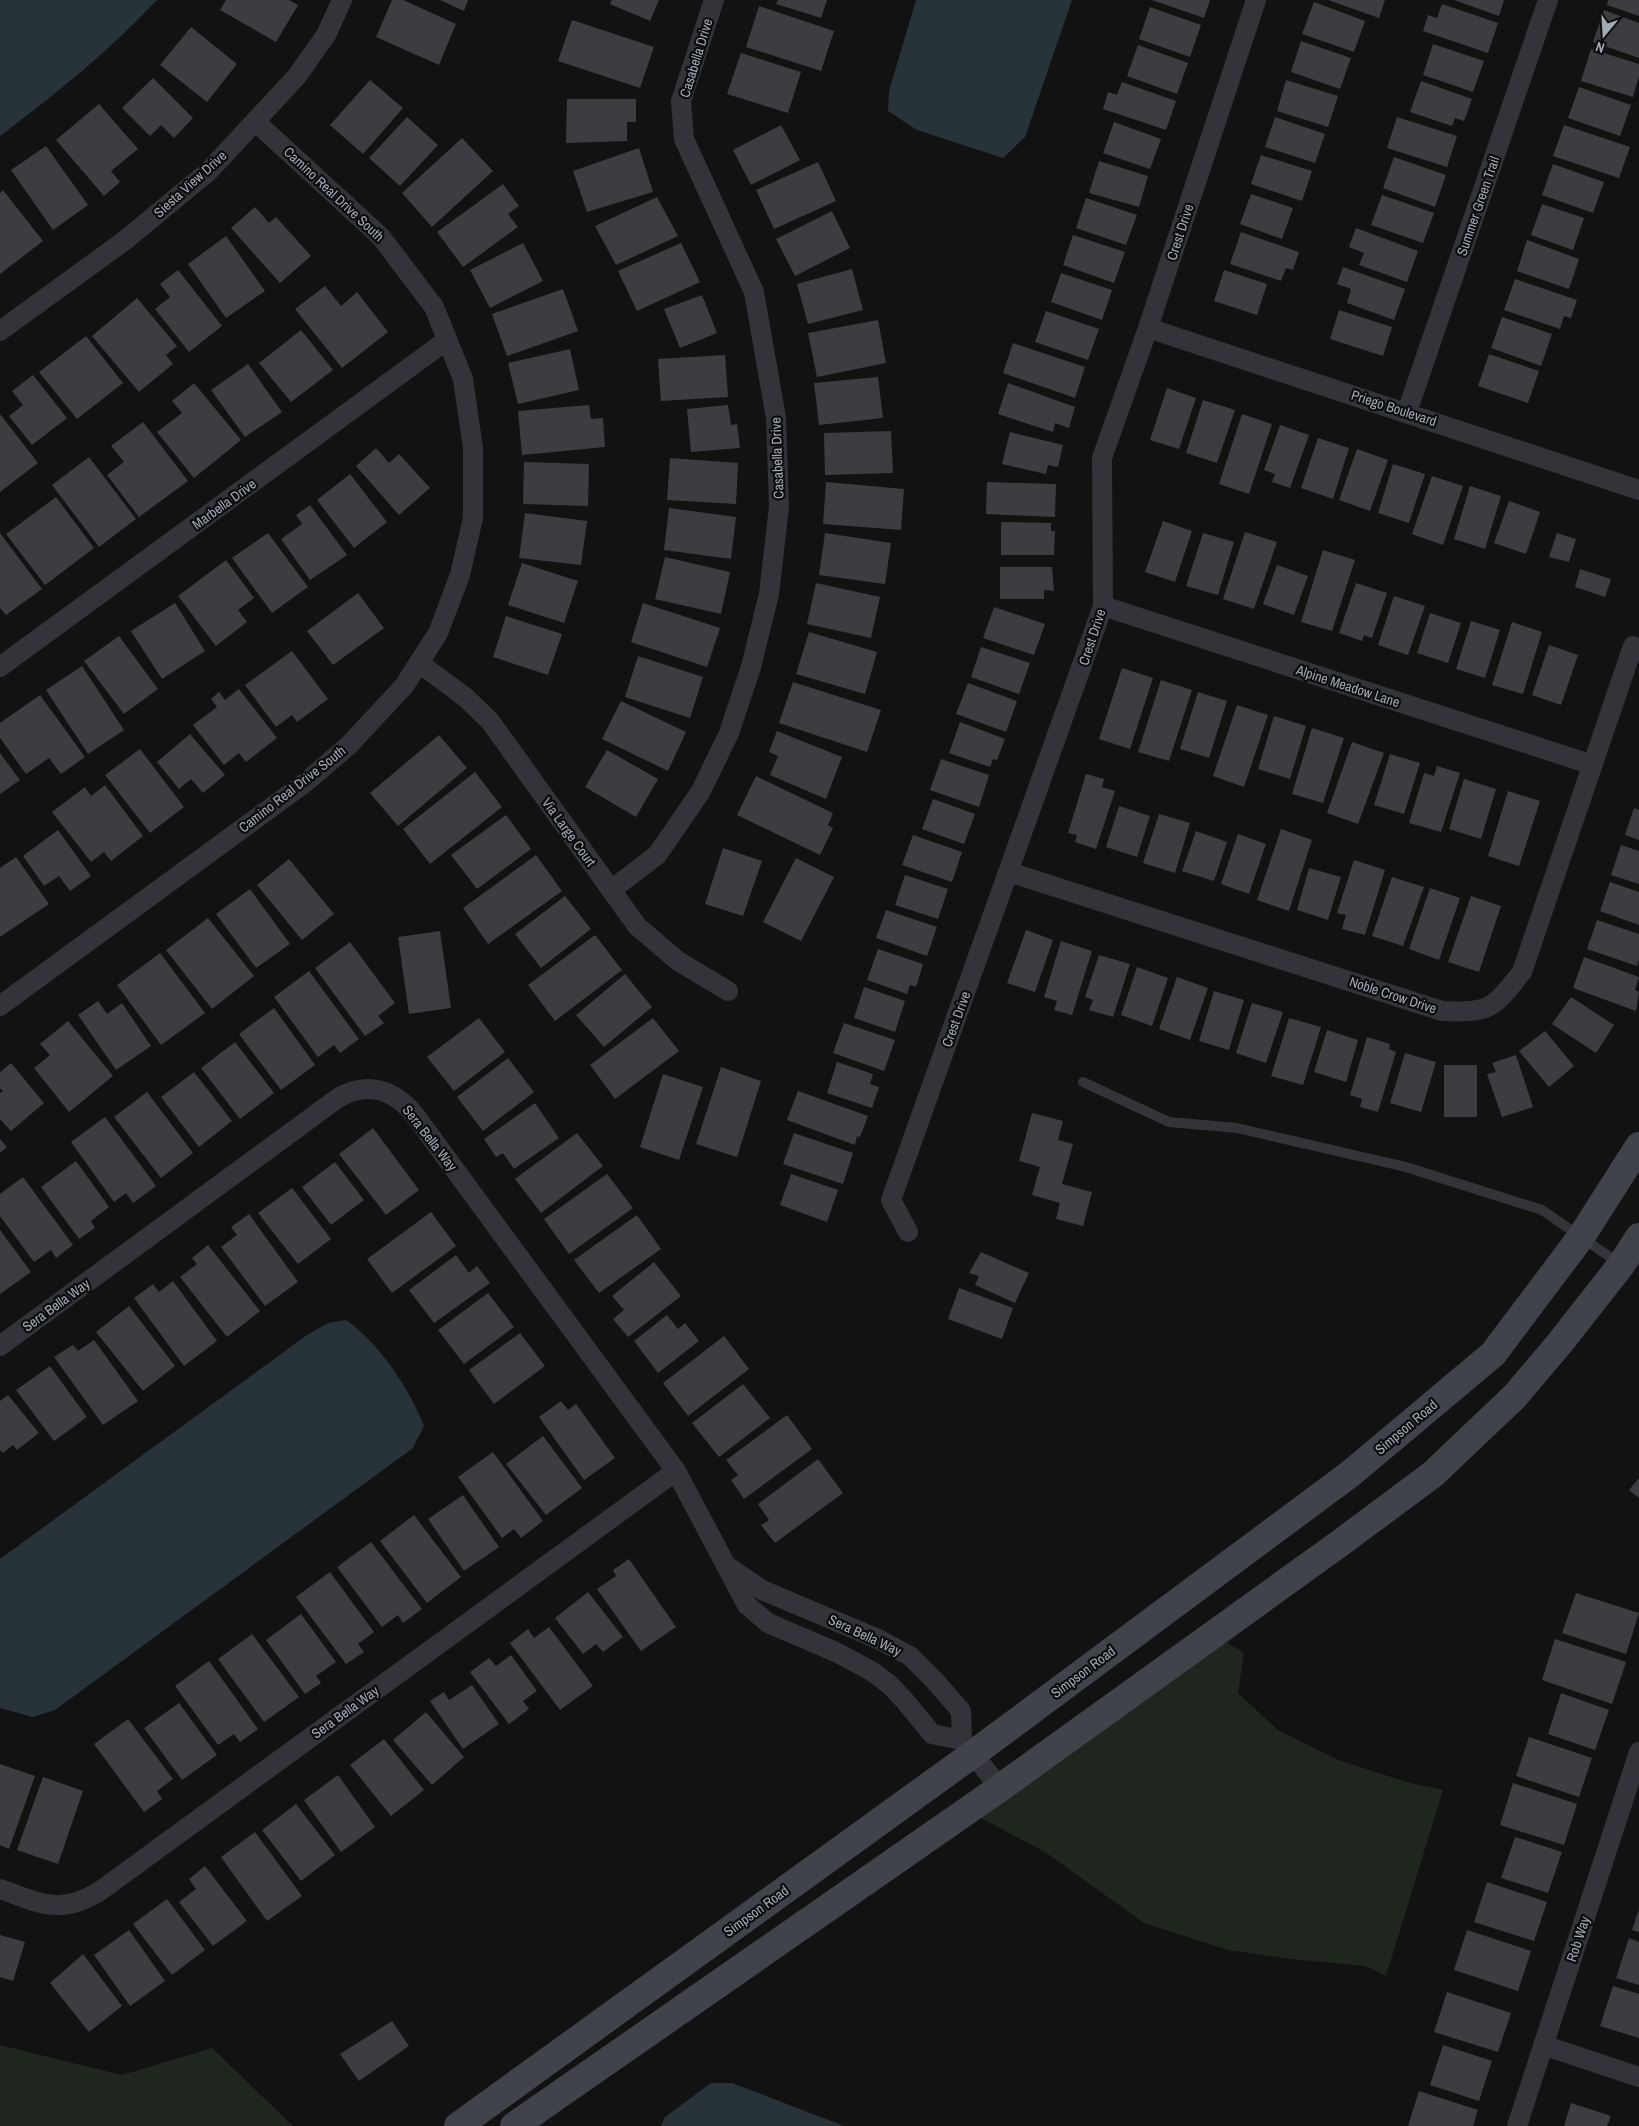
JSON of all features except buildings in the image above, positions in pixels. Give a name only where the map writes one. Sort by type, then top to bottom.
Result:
[{"type":"main road","name":"Simpson Road","points":[[458,2126],[550,2060],[968,1747],[1350,1474],[1493,1354],[1581,1237],[1639,1146]]},
{"type":"main road","points":[[521,2124],[1000,1788],[1433,1474],[1515,1396],[1560,1344],[1621,1264],[1639,1237]]},
{"type":"main road","points":[[521,2124],[531,2088],[550,2060]]},
{"type":"street","name":"Siesta View Drive","points":[[0,331],[124,241],[209,171],[297,76],[326,35],[342,0]]},
{"type":"street","name":"Casabella Drive","points":[[611,890],[657,855],[701,791],[729,732],[751,667],[769,594],[778,507],[778,487],[776,418],[762,332],[754,292],[684,139],[681,122],[681,101],[714,0]]},
{"type":"street","name":"Crest Drive","points":[[908,1232],[891,1200],[1103,606],[1102,458],[1148,328],[1256,0]]},
{"type":"street","name":"Summer Green Trail","points":[[1407,412],[1548,0]]},
{"type":"street","name":"Camino Real Drive South","points":[[0,1006],[306,782],[349,745],[404,686],[438,633],[460,576],[473,518],[473,448],[463,379],[434,307],[381,237],[255,121]]},
{"type":"street","name":"Priego Boulevard","points":[[1148,328],[1639,490]]},
{"type":"street","name":"Marbella Drive","points":[[0,667],[447,340]]},
{"type":"street","name":"Alpine Meadow Lane","points":[[1103,606],[1593,765]]},
{"type":"street","name":"Noble Crow Drive","points":[[1009,872],[1442,1011],[1473,1012],[1497,1003],[1522,972],[1633,646]]},
{"type":"street","name":"Via Large Court","points":[[419,663],[465,697],[490,721],[637,926],[678,962],[728,991]]},
{"type":"street","name":"Sera Bella Way","points":[[0,1346],[338,1098],[357,1090],[376,1088],[397,1097],[414,1114],[676,1471],[747,1605],[768,1622],[838,1653],[872,1672],[900,1695],[932,1734],[968,1747]]},
{"type":"street","name":"Sera Bella Way","points":[[0,1889],[40,1903],[65,1906],[77,1903],[100,1891],[676,1471]]},
{"type":"street","name":"Sera Bella Way","points":[[728,1567],[762,1590],[878,1639],[910,1656],[961,1711],[968,1747]]},
{"type":"street","points":[[968,1747],[1000,1788]]},
{"type":"street","name":"Rob Way","points":[[1517,2126],[1639,1752]]},
{"type":"street","points":[[1543,2045],[1639,2077]]},
{"type":"lane","points":[[1083,1082],[1169,1122],[1237,1128],[1406,1167],[1542,1210],[1621,1264]]},
{"type":"shaded area","points":[[0,0],[157,0],[82,71],[0,136]]},
{"type":"shaded area","points":[[916,0],[1072,0],[1025,137],[1003,158],[917,130],[888,111],[889,91]]},
{"type":"shaded area","points":[[346,1320],[370,1341],[381,1354],[411,1397],[424,1426],[413,1448],[55,1710],[33,1717],[0,1708],[0,1559],[307,1335],[328,1323]]},
{"type":"shaded area","points":[[1221,1639],[1244,1653],[1238,1693],[1278,1730],[1341,1761],[1410,1783],[1443,1790],[1386,1976],[1365,1966],[1291,1959],[1228,1950],[1144,1923],[1045,1852],[962,1808],[1165,1652]]},
{"type":"shaded area","points":[[0,2045],[122,2075],[212,2048],[293,2126],[0,2126]]},
{"type":"shaded area","points":[[711,2083],[732,2083],[844,2126],[661,2126],[665,2117]]}]
